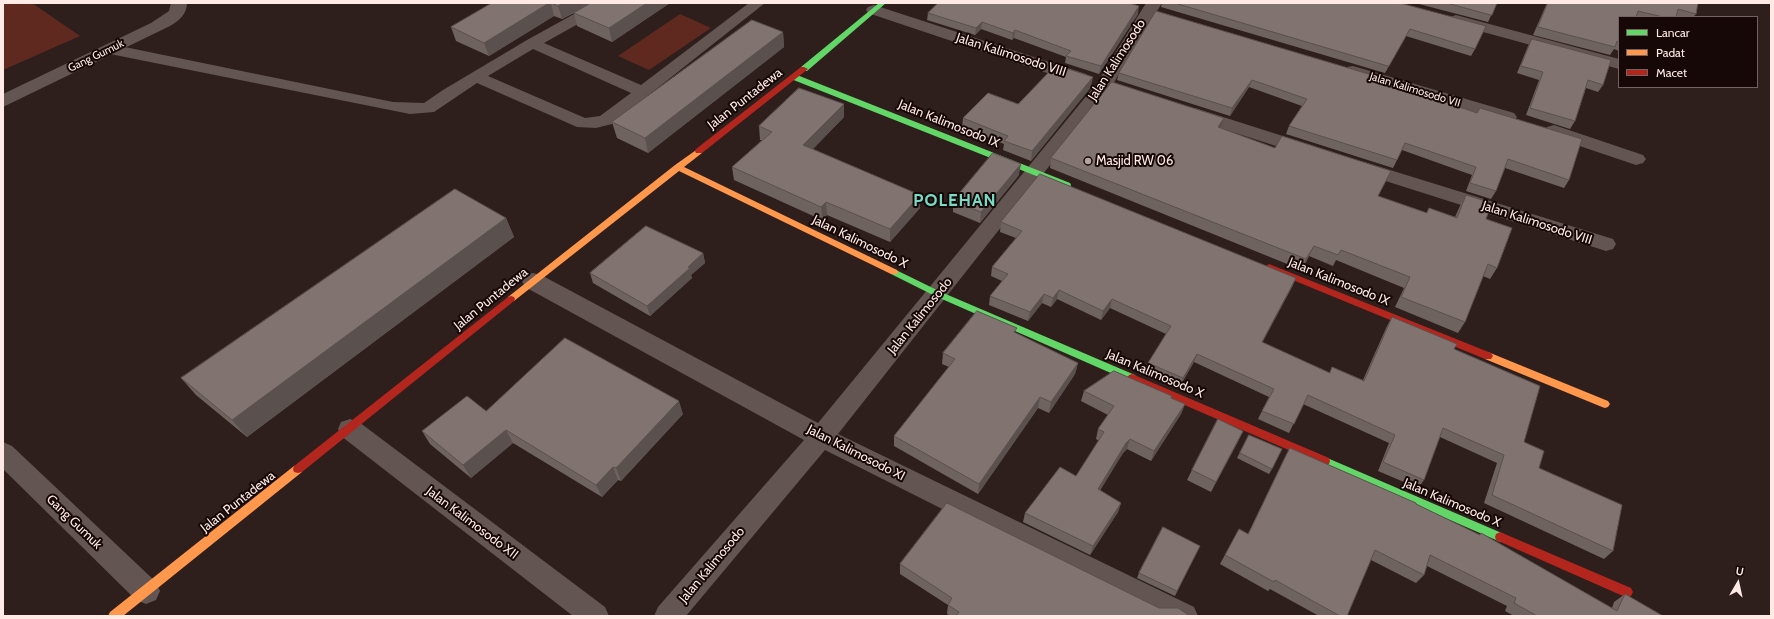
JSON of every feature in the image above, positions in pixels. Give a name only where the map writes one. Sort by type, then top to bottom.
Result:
[{"type":"street","name":"Gang Gumuk","points":[[3,101],[169,20],[176,14],[180,7],[179,3]]},
{"type":"street","name":"Jalan Puntadewa","points":[[114,616],[350,429],[533,281],[794,77],[879,7]]},
{"type":"street","name":"Jalan Kalimosodo VIII","points":[[879,7],[1111,88]]},
{"type":"street","name":"Jalan Kalimosodo","points":[[668,616],[821,437],[1035,172],[1111,88],[1149,8]]},
{"type":"street","points":[[1444,17],[1618,64]]},
{"type":"street","name":"Jalan Kalimosodo VII","points":[[1340,68],[1531,124],[1636,159]]},
{"type":"street","name":"Jalan Kalimosodo IX","points":[[794,77],[1079,190]]},
{"type":"street","points":[[1180,109],[1324,155]]},
{"type":"street","name":"Jalan Kalimosodo VIII","points":[[1347,162],[1606,244]]},
{"type":"street","name":"Jalan Kalimosodo X","points":[[678,167],[938,294],[1627,592]]},
{"type":"street","name":"Jalan Kalimosodo IX","points":[[1257,262],[1606,404]]},
{"type":"street","name":"Jalan Kalimosodo XI","points":[[533,281],[821,437],[1184,616]]},
{"type":"street","name":"Jalan Kalimosodo XII","points":[[350,429],[595,616]]},
{"type":"street","name":"Gang Gumuk","points":[[3,453],[146,591]]},
{"type":"lane","points":[[110,50],[410,109],[428,108],[532,43],[605,3]]},
{"type":"lane","points":[[476,77],[583,123],[596,123],[606,120],[758,3]]},
{"type":"lane","points":[[532,43],[643,92]]},
{"type":"shaded area","points":[[3,3],[32,3],[80,36],[3,70]]},
{"type":"shaded area","points":[[680,14],[711,28],[649,70],[618,56]]},
{"type":"building","points":[[492,3],[549,3],[484,43],[451,27]]},
{"type":"building","points":[[552,3],[563,3],[558,6]]},
{"type":"building","points":[[591,3],[647,3],[609,28],[574,13]]},
{"type":"building","points":[[938,3],[1129,3],[1139,6],[1101,66],[1066,56],[1071,51],[1015,30],[1013,33],[982,22],[976,28],[928,13]]},
{"type":"building","points":[[1175,3],[1400,3],[1486,26],[1475,49],[1410,29],[1389,66]]},
{"type":"building","points":[[1447,3],[1497,3],[1492,15]]},
{"type":"building","points":[[1548,3],[1698,3],[1696,14],[1678,9],[1676,16],[1659,16],[1638,11],[1636,16],[1618,16],[1618,42],[1615,47],[1538,27]]},
{"type":"building","points":[[1156,11],[1382,78],[1381,80],[1477,113],[1480,108],[1582,139],[1569,180],[1508,159],[1496,191],[1470,183],[1476,167],[1405,143],[1397,160],[1289,126],[1307,99],[1252,80],[1232,108],[1119,73]]},
{"type":"building","points":[[752,20],[783,32],[645,138],[612,122]]},
{"type":"building","points":[[1532,39],[1611,60],[1603,85],[1588,80],[1575,121],[1530,108],[1543,72],[1521,66]]},
{"type":"building","points":[[1056,65],[1093,77],[1032,151],[1004,141],[1008,136],[963,118],[988,93],[1018,104]]},
{"type":"building","points":[[1112,82],[1224,118],[1218,127],[1275,148],[1282,136],[1391,171],[1378,196],[1427,213],[1429,208],[1457,218],[1466,195],[1492,203],[1486,219],[1512,228],[1497,268],[1488,264],[1465,322],[1401,297],[1410,277],[1341,250],[1338,255],[1314,246],[1306,259],[1051,158]]},
{"type":"building","points":[[799,88],[844,104],[803,145],[920,195],[890,229],[826,202],[821,207],[732,167],[772,132],[759,126]]},
{"type":"building","points":[[993,153],[1021,164],[981,212],[953,201]]},
{"type":"building","points":[[1040,174],[1296,278],[1262,342],[1330,373],[1332,367],[1364,381],[1392,317],[1457,344],[1454,349],[1540,386],[1524,442],[1544,451],[1539,468],[1622,505],[1613,551],[1492,495],[1504,455],[1443,428],[1424,480],[1383,462],[1395,435],[1308,395],[1294,424],[1262,411],[1274,389],[1197,354],[1183,378],[1148,363],[1171,326],[1112,299],[1103,311],[1059,290],[1053,298],[1044,294],[1030,312],[990,296],[1008,274],[992,267],[1022,231],[1001,222]]},
{"type":"building","points":[[455,189],[506,218],[232,420],[181,378]]},
{"type":"building","points":[[646,226],[703,253],[688,267],[690,268],[647,306],[590,273]]},
{"type":"building","points":[[977,311],[1017,328],[1014,332],[1078,363],[1051,402],[1040,397],[979,484],[894,436],[955,359],[943,353]]},
{"type":"building","points":[[565,338],[679,401],[616,468],[613,467],[596,485],[506,430],[463,465],[422,431],[467,396],[486,411]]},
{"type":"building","points":[[1114,371],[1172,396],[1171,398],[1185,404],[1154,451],[1130,439],[1126,443],[1098,489],[1121,503],[1093,546],[1025,513],[1060,467],[1076,476],[1104,432],[1098,429],[1114,406],[1084,391]]},
{"type":"building","points":[[1218,419],[1243,431],[1216,482],[1192,470]]},
{"type":"building","points":[[1249,435],[1282,449],[1272,469],[1240,453]]},
{"type":"building","points":[[1290,448],[1416,503],[1480,535],[1481,533],[1617,611],[1625,594],[1663,616],[1537,616],[1514,603],[1516,598],[1430,555],[1424,575],[1375,550],[1347,616],[1340,616],[1275,580],[1274,582],[1225,555],[1239,529],[1248,534]]},
{"type":"building","points":[[947,503],[1159,608],[1178,608],[1190,616],[956,616],[959,612],[948,605],[952,598],[900,564]]},
{"type":"building","points":[[1163,527],[1200,546],[1177,591],[1139,573]]},
{"type":"traffic: fast","points":[[804,69],[883,3]]},
{"type":"traffic: fast","points":[[794,77],[1067,185]]},
{"type":"traffic: fast","points":[[894,272],[938,294],[1132,378]]},
{"type":"traffic: fast","points":[[1325,461],[1500,537]]},
{"type":"traffic: slow","points":[[511,299],[699,151]]},
{"type":"traffic: slow","points":[[678,167],[894,272]]},
{"type":"traffic: slow","points":[[1488,356],[1605,404]]},
{"type":"traffic: slow","points":[[114,616],[298,469]]},
{"type":"traffic: jam","points":[[699,151],[804,69]]},
{"type":"traffic: jam","points":[[1269,267],[1488,356]]},
{"type":"traffic: jam","points":[[298,469],[511,299]]},
{"type":"traffic: jam","points":[[1132,378],[1325,461]]},
{"type":"traffic: jam","points":[[1500,537],[1627,592]]},
{"type":"place","name":"Masjid RW 06","points":[[1088,161]]},
{"type":"district","name":"POLEHAN","points":[[955,201]]}]
